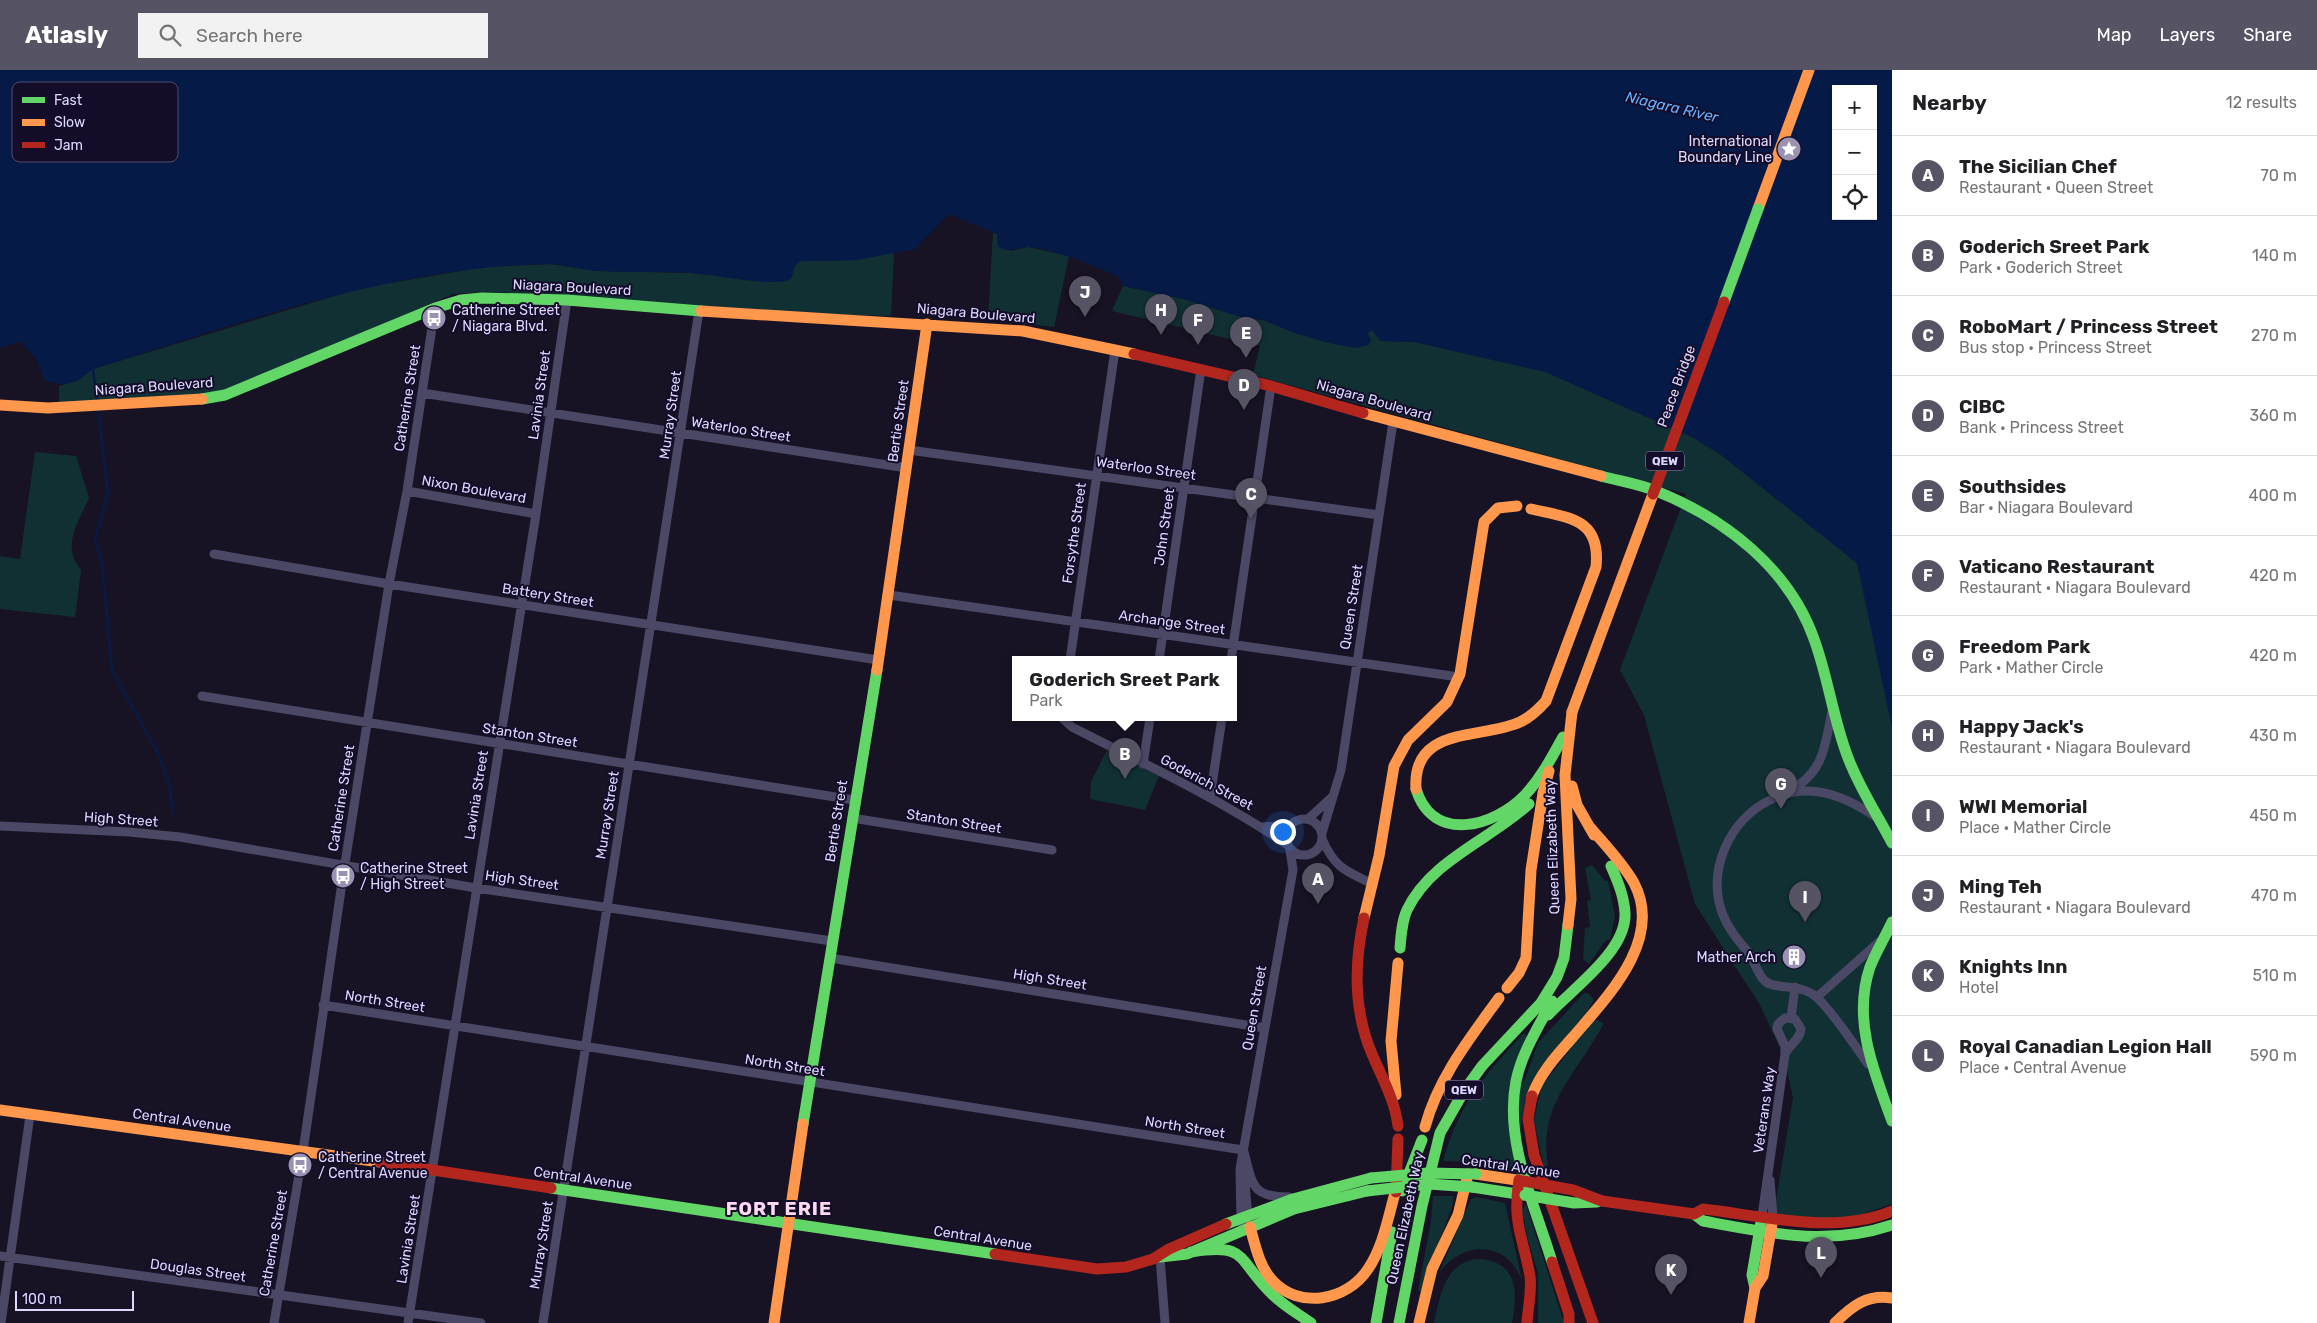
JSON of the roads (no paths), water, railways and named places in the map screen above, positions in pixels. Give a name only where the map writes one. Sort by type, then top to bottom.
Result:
[{"type":"main road","name":"Peace Bridge","points":[[1572,712],[1809,70]]},
{"type":"main road","name":"Niagara Boulevard","points":[[0,405],[48,408],[203,400],[225,395],[435,308],[461,300],[482,298],[567,300],[699,311],[1023,331],[1201,369],[1271,386],[1393,422],[1654,490],[1687,504],[1725,526],[1768,566],[1787,587],[1800,608],[1814,637],[1850,764],[1892,843]]},
{"type":"main road","name":"Bertie Street","points":[[774,1323],[787,1223],[854,800],[889,595],[927,324]]},
{"type":"main road","points":[[1398,963],[1391,1053],[1398,1120],[1363,1026],[1356,980],[1357,945],[1373,884],[1391,780],[1397,758],[1411,736],[1434,718],[1448,703],[1459,681],[1484,522],[1490,513],[1498,507],[1517,506]]},
{"type":"main road","points":[[1530,509],[1584,524],[1596,539],[1599,551],[1596,567],[1546,700],[1537,714],[1525,721],[1462,734],[1436,745],[1423,758],[1416,776],[1415,785],[1420,803],[1433,817],[1447,823],[1463,825],[1485,821],[1509,808],[1531,789],[1565,740]]},
{"type":"main road","name":"Queen Elizabeth Way","points":[[1551,768],[1565,740],[1572,712]]},
{"type":"main road","name":"Queen Elizabeth Way","points":[[1399,1323],[1436,1144],[1453,1109],[1472,1078],[1489,1057],[1533,1013],[1557,977],[1564,958],[1568,936],[1571,882],[1565,740]]},
{"type":"main road","points":[[1537,1030],[1560,1000],[1609,956],[1624,929],[1625,908],[1621,888],[1574,793],[1568,767],[1565,740]]},
{"type":"main road","name":"QEW","points":[[1400,948],[1405,917],[1421,888],[1451,862],[1509,824],[1519,815],[1539,790],[1551,768]]},
{"type":"main road","name":"QEW","points":[[1507,988],[1519,973],[1526,958],[1533,852],[1542,793],[1551,768]]},
{"type":"main road","points":[[1589,826],[1628,876],[1638,892],[1642,914],[1640,935],[1634,955],[1622,975],[1542,1075],[1532,1095],[1529,1121],[1534,1154],[1593,1323]]},
{"type":"main road","points":[[1569,1323],[1568,1314],[1523,1171],[1514,1130],[1513,1105],[1520,1067],[1564,978],[1572,954],[1576,918],[1571,882]]},
{"type":"main road","points":[[1892,922],[1870,968],[1864,998],[1864,1029],[1872,1068],[1889,1103],[1886,1111],[1892,1121]]},
{"type":"main road","name":"QEW","points":[[1425,1127],[1431,1104],[1465,1047],[1499,998]]},
{"type":"main road","name":"Central Avenue","points":[[0,1110],[303,1152],[1097,1269],[1132,1266],[1160,1257],[1173,1258],[1191,1252],[1295,1197],[1371,1178],[1428,1173],[1472,1174],[1573,1190],[1602,1201]]},
{"type":"main road","points":[[1394,1220],[1399,1184],[1398,1139]]},
{"type":"main road","points":[[1245,1223],[1259,1256],[1272,1279],[1284,1290],[1299,1296],[1326,1298],[1350,1289],[1368,1269],[1377,1250],[1399,1184],[1422,1140]]},
{"type":"main road","points":[[1419,1323],[1432,1269],[1458,1215],[1472,1174]]},
{"type":"main road","points":[[1521,1181],[1520,1194],[1515,1209],[1517,1227],[1530,1278],[1527,1323]]},
{"type":"main road","name":"Queen Elizabeth Way","points":[[1376,1323],[1399,1184]]},
{"type":"main road","name":"Central Avenue","points":[[1160,1257],[1169,1249],[1312,1203],[1367,1190],[1419,1185],[1520,1194],[1574,1203],[1602,1201],[1694,1214],[1702,1221],[1817,1237],[1847,1238],[1892,1225]]},
{"type":"main road","name":"Central Avenue","points":[[1694,1214],[1703,1209],[1845,1224],[1878,1217],[1892,1211]]},
{"type":"main road","points":[[1749,1323],[1755,1288],[1763,1276],[1767,1217]]},
{"type":"main road","points":[[1245,1223],[1259,1278]]},
{"type":"main road","points":[[1191,1252],[1223,1247],[1233,1249],[1247,1260],[1273,1295],[1311,1323]]},
{"type":"main road","points":[[1836,1323],[1851,1306],[1871,1297],[1882,1295],[1892,1298]]},
{"type":"street","name":"Lavinia Street","points":[[408,1323],[498,744],[536,514],[567,300]]},
{"type":"street","name":"Catherine Street","points":[[274,1323],[303,1152],[323,1005],[389,584],[407,491],[435,308]]},
{"type":"street","name":"Murray Street","points":[[543,1323],[699,311]]},
{"type":"street","name":"Forsythe Street","points":[[1071,656],[1115,350]]},
{"type":"street","name":"John Street","points":[[1160,656],[1201,369]]},
{"type":"street","points":[[1232,656],[1271,386]]},
{"type":"street","name":"Waterloo Street","points":[[422,393],[907,468]]},
{"type":"street","name":"Queen Street","points":[[1322,836],[1341,770],[1393,422]]},
{"type":"street","name":"Waterloo Street","points":[[909,450],[1379,515]]},
{"type":"street","name":"Nixon Boulevard","points":[[407,491],[536,514]]},
{"type":"street","name":"Battery Street","points":[[214,554],[389,584],[878,660]]},
{"type":"street","name":"Archange Street","points":[[889,595],[1452,676]]},
{"type":"street","name":"Stanton Street","points":[[202,696],[854,800]]},
{"type":"street","name":"Niagara Boulevard","points":[[1816,997],[1808,991],[1795,987],[1773,985],[1763,979],[1749,953],[1729,928],[1719,899],[1719,867],[1730,837],[1750,813],[1806,782],[1815,771],[1822,754],[1833,707]]},
{"type":"street","name":"Goderich Street","points":[[1065,721],[1072,727],[1262,827],[1288,847]]},
{"type":"street","points":[[1143,764],[1150,721]]},
{"type":"street","points":[[1210,798],[1222,721]]},
{"type":"street","points":[[1777,797],[1800,792],[1823,792],[1853,802],[1879,818]]},
{"type":"street","name":"Queen Street","points":[[1308,819],[1332,797]]},
{"type":"street","name":"Stanton Street","points":[[852,818],[1052,850]]},
{"type":"street","points":[[1331,858],[1311,854],[1296,854],[1288,847],[1286,830],[1290,824],[1295,820],[1308,819],[1319,826],[1331,858],[1342,868],[1373,884]]},
{"type":"street","name":"Goderich Street","points":[[1262,827],[1290,824]]},
{"type":"street","name":"High Street","points":[[0,826],[129,832],[169,836],[345,864],[476,888],[832,941]]},
{"type":"street","points":[[1293,870],[1319,848],[1322,836]]},
{"type":"street","name":"Queen Street","points":[[1245,1223],[1243,1150],[1293,870],[1288,847]]},
{"type":"street","points":[[1872,1068],[1816,997],[1882,940]]},
{"type":"street","name":"High Street","points":[[830,958],[1265,1028]]},
{"type":"street","name":"Veterans Way","points":[[1791,1018],[1795,987]]},
{"type":"street","name":"North Street","points":[[323,1005],[1243,1150]]},
{"type":"street","name":"Veterans Way","points":[[1767,1217],[1769,1170],[1785,1054],[1785,1046],[1777,1029],[1781,1020],[1791,1018],[1798,1022],[1801,1031],[1785,1054]]},
{"type":"street","points":[[0,1323],[5,1257],[30,1114]]},
{"type":"street","points":[[1243,1150],[1252,1182],[1257,1189],[1268,1196],[1295,1197]]},
{"type":"street","name":"Douglas Street","points":[[5,1257],[481,1323]]},
{"type":"street","points":[[1160,1257],[1165,1323]]},
{"type":"water","name":"Niagara River","points":[[0,70],[1892,70],[1892,728],[1857,563],[1720,454],[1692,437],[1546,372],[1415,342],[1380,341],[1372,330],[1368,333],[1371,340],[1369,345],[1355,348],[1333,344],[1295,333],[1264,320],[1238,316],[1184,299],[1123,286],[1119,277],[1065,255],[1031,247],[1010,250],[1002,249],[998,246],[997,234],[949,214],[915,249],[857,260],[801,261],[795,265],[791,279],[782,281],[757,281],[690,273],[600,271],[547,264],[488,267],[373,286],[317,300],[93,369],[70,383],[59,384],[45,380],[36,359],[20,341],[0,348]]},
{"type":"waterway","points":[[93,369],[97,401]]},
{"type":"waterway","points":[[98,409],[108,493],[95,539],[102,563],[112,670],[160,757],[169,782],[173,814]]},
{"type":"place","name":"International Boundary Line","points":[[1789,149]]},
{"type":"place","name":"Ming Teh","points":[[1085,317]]},
{"type":"place","name":"Catherine Street / Niagara Blvd.","points":[[434,318]]},
{"type":"place","name":"Happy Jack's","points":[[1161,335]]},
{"type":"place","name":"Vaticano Restaurant","points":[[1198,345]]},
{"type":"place","name":"Southsides","points":[[1246,358]]},
{"type":"place","name":"CIBC","points":[[1244,410]]},
{"type":"place","name":"RoboMart / Princess Street","points":[[1251,519]]},
{"type":"place","name":"Goderich Sreet Park","points":[[1125,779]]},
{"type":"place","name":"Freedom Park","points":[[1781,809]]},
{"type":"place","name":"Catherine Street / High Street","points":[[343,876]]},
{"type":"place","name":"The Sicilian Chef","points":[[1318,904]]},
{"type":"place","name":"WWI Memorial","points":[[1805,922]]},
{"type":"place","name":"Mather Arch","points":[[1794,957]]},
{"type":"place","name":"Catherine Street / Central Avenue","points":[[300,1165]]},
{"type":"place","name":"Royal Canadian Legion Hall","points":[[1821,1278]]},
{"type":"place","name":"Knights Inn","points":[[1671,1295]]},
{"type":"district","name":"FORT ERIE","points":[[779,1208]]}]
